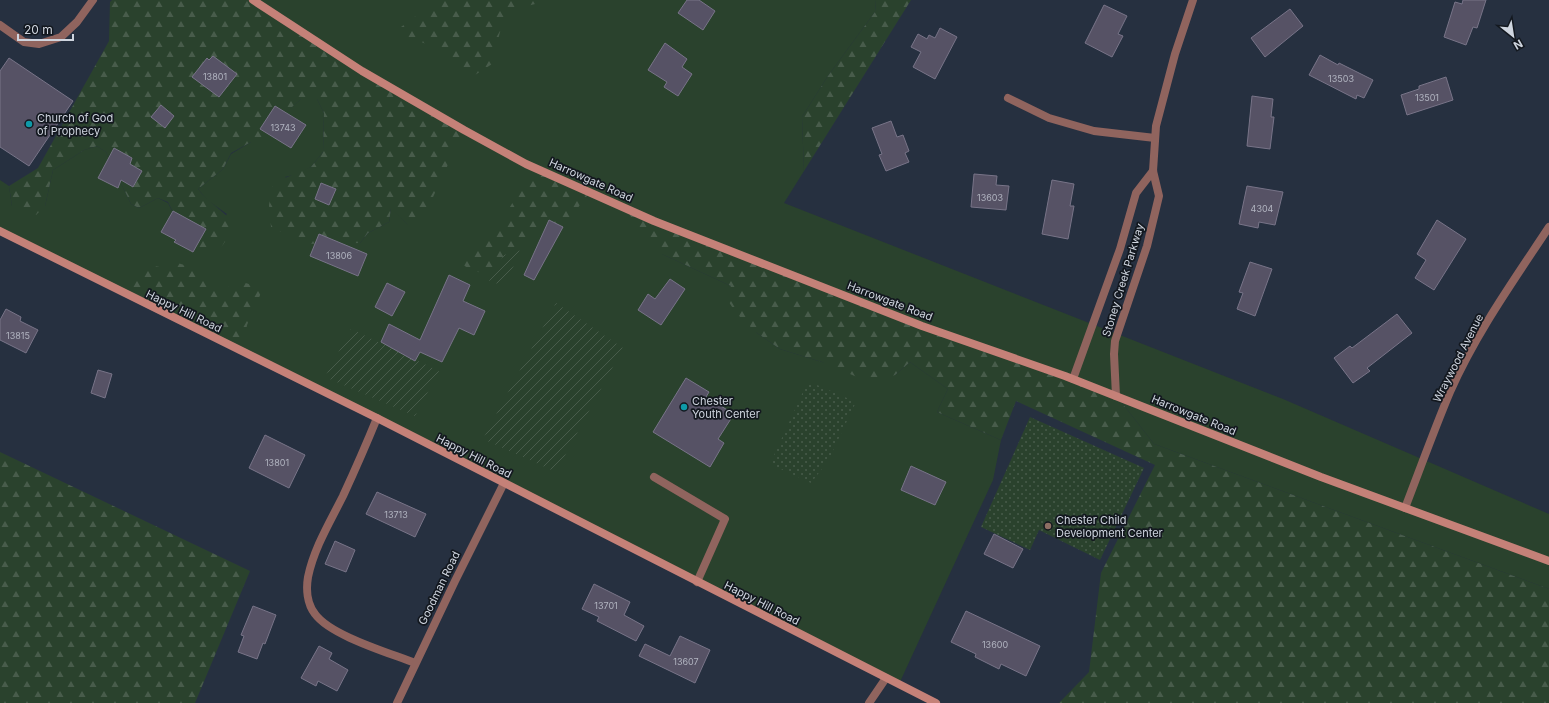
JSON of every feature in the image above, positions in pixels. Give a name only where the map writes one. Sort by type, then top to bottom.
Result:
[{"type":"main road","name":"Harrowgate Road","points":[[253,0],[362,70],[464,130],[526,164],[654,221],[922,326],[1073,379],[1321,477],[1549,561]]},
{"type":"main road","name":"Happy Hill Road","points":[[0,231],[377,418],[936,703]]},
{"type":"street","points":[[0,25],[24,42],[39,44],[61,37],[77,22],[93,0]]},
{"type":"street","name":"Stoney Creek Parkway","points":[[1116,396],[1114,354],[1115,341],[1147,246],[1159,196],[1153,172],[1156,126],[1175,54],[1193,0]]},
{"type":"street","points":[[1008,98],[1049,118],[1094,131],[1155,138]]},
{"type":"street","name":"Stoney Creek Parkway","points":[[1073,379],[1120,249],[1136,192],[1153,172]]},
{"type":"street","name":"Wraywood Avenue","points":[[1405,508],[1450,392],[1461,370],[1490,317],[1549,227]]},
{"type":"street","points":[[377,418],[358,464],[319,544],[308,576],[307,591],[310,605],[316,615],[329,627],[415,663]]},
{"type":"street","points":[[654,477],[725,519],[697,582]]},
{"type":"street","name":"Goodman Road","points":[[398,703],[415,663],[504,483]]},
{"type":"street","points":[[869,703],[886,678]]},
{"type":"green space","points":[[112,0],[253,0],[464,130],[421,223],[408,225],[391,208],[389,222],[368,233],[360,243],[306,244],[271,227],[269,205],[273,183],[311,167],[323,152],[324,113],[317,99],[301,99],[292,107],[264,143],[251,142],[231,153],[223,169],[198,189],[233,224],[226,240],[220,248],[216,250],[193,252],[168,202],[158,198],[139,208],[131,204],[106,152],[97,146],[84,150],[53,170],[45,206],[36,215],[21,212],[12,206],[9,186],[38,168],[109,41],[110,2]]},
{"type":"green space","points":[[253,0],[876,0],[875,12],[828,76],[802,117],[804,171],[784,203],[1283,399],[1549,514],[1549,589],[1154,444],[1118,398],[662,254],[731,286],[757,333],[780,349],[822,362],[895,375],[910,362],[948,389],[937,412],[1001,440],[993,480],[899,684],[0,231],[0,180],[9,186],[12,206],[45,206],[53,170],[84,150],[97,146],[106,152],[131,204],[139,208],[158,198],[168,203],[193,252],[227,214],[207,200],[198,189],[223,169],[231,154],[251,142],[301,99],[317,99],[324,113],[323,152],[311,167],[298,174],[285,177],[360,243],[368,233],[389,222],[391,207],[408,225]]},
{"type":"green space","points":[[445,0],[541,0],[539,3],[515,9],[500,32],[492,64],[475,75],[455,64],[434,47],[408,37],[401,27],[428,7]]},
{"type":"green space","points":[[876,0],[911,0],[804,171],[802,117],[828,76],[875,12]]},
{"type":"green space","points":[[546,173],[590,192],[570,218],[537,231],[522,250],[504,256],[490,274],[472,271],[462,264],[481,244],[493,235],[522,187]]},
{"type":"green space","points":[[623,207],[1118,398],[1154,444],[1549,589],[1549,703],[1059,703],[1089,672],[1101,573],[1155,465],[1016,401],[1001,440],[937,412],[948,389],[910,362],[895,375],[871,383],[822,362],[780,349],[757,333],[736,313],[725,296],[731,286],[662,254]]},
{"type":"green space","points":[[522,250],[503,286],[488,280],[504,255]]},
{"type":"green space","points":[[178,263],[201,274],[209,287],[222,289],[242,282],[256,286],[261,293],[247,325],[242,352],[121,292],[138,270],[154,266],[165,268]]},
{"type":"green space","points":[[556,303],[623,348],[556,472],[483,439]]},
{"type":"green space","points":[[351,329],[439,371],[415,416],[325,377]]},
{"type":"green space","points":[[808,381],[856,402],[828,461],[811,483],[770,464]]},
{"type":"green space","points":[[1030,417],[1144,468],[1100,560],[1039,530],[1030,550],[981,527]]},
{"type":"green space","points":[[0,452],[250,571],[195,703],[0,703]]},
{"type":"building","points":[[687,0],[699,0],[715,11],[703,30],[678,13]]},
{"type":"building","points":[[1463,0],[1486,0],[1477,28],[1473,27],[1466,45],[1444,37],[1455,2],[1462,4]]},
{"type":"building","points":[[1104,5],[1127,16],[1118,34],[1123,36],[1112,57],[1085,43]]},
{"type":"building","points":[[1290,9],[1303,26],[1265,57],[1251,38]]},
{"type":"building","points":[[940,28],[957,37],[935,79],[913,67],[921,52],[911,47],[918,34],[927,39],[929,35],[935,38]]},
{"type":"building","points":[[665,43],[687,59],[682,67],[692,74],[678,96],[664,87],[667,82],[648,70]]},
{"type":"building","points":[[1320,55],[1338,65],[1339,63],[1373,80],[1364,98],[1357,95],[1356,99],[1309,75]]},
{"type":"building","points":[[213,56],[237,74],[219,97],[192,77],[207,58],[209,60]]},
{"type":"building","name":"Church of God of Prophecy","points":[[9,58],[73,101],[29,166],[0,147],[0,71]]},
{"type":"building","points":[[1446,77],[1453,100],[1407,115],[1401,95],[1419,89],[1419,86]]},
{"type":"building","points":[[1252,96],[1273,99],[1271,117],[1274,117],[1270,149],[1247,146]]},
{"type":"building","points":[[161,105],[174,116],[165,128],[151,117]]},
{"type":"building","points":[[275,106],[306,125],[291,148],[260,129]]},
{"type":"building","points":[[891,121],[897,137],[903,135],[909,151],[905,153],[909,162],[886,171],[879,155],[882,154],[872,128]]},
{"type":"building","points":[[114,148],[132,158],[130,164],[142,171],[133,187],[121,180],[118,188],[98,178]]},
{"type":"building","points":[[974,174],[997,176],[996,185],[1009,186],[1006,210],[971,207]]},
{"type":"building","points":[[1052,180],[1074,184],[1070,206],[1074,206],[1068,239],[1042,234]]},
{"type":"building","points":[[321,183],[336,189],[329,205],[315,199]]},
{"type":"building","points":[[1247,186],[1283,192],[1275,225],[1259,222],[1258,228],[1239,224]]},
{"type":"building","points":[[173,211],[206,229],[193,252],[174,242],[176,240],[161,232]]},
{"type":"building","points":[[549,220],[563,227],[534,280],[524,275]]},
{"type":"building","points":[[1437,220],[1466,239],[1434,290],[1415,278],[1426,260],[1417,254]]},
{"type":"building","points":[[319,234],[367,254],[358,276],[310,256]]},
{"type":"building","points":[[1250,262],[1272,269],[1255,316],[1237,309],[1243,293],[1239,292]]},
{"type":"building","points":[[449,275],[470,285],[463,301],[485,311],[474,335],[459,328],[442,362],[420,352],[415,361],[381,342],[389,324],[420,340]]},
{"type":"building","points":[[670,279],[685,289],[661,325],[638,310],[648,294],[655,299]]},
{"type":"building","points":[[387,283],[405,292],[392,316],[375,307]]},
{"type":"building","points":[[6,309],[21,317],[20,321],[38,330],[26,353],[0,340],[0,320]]},
{"type":"building","points":[[1397,314],[1412,333],[1367,368],[1370,371],[1353,383],[1334,358],[1350,346],[1352,348]]},
{"type":"building","points":[[98,370],[112,374],[105,398],[91,393]]},
{"type":"building","name":"Chester Youth Center","points":[[686,378],[709,392],[706,397],[734,414],[718,439],[724,443],[710,467],[653,432]]},
{"type":"building","points":[[265,435],[305,455],[289,488],[249,468]]},
{"type":"building","points":[[911,466],[946,482],[935,505],[901,490]]},
{"type":"building","points":[[377,492],[426,514],[415,537],[366,514]]},
{"type":"building","points":[[994,534],[1023,549],[1013,568],[984,554]]},
{"type":"building","points":[[335,541],[355,550],[346,572],[325,564]]},
{"type":"building","points":[[594,584],[630,602],[624,615],[644,626],[636,641],[597,621],[599,617],[582,609]]},
{"type":"building","points":[[253,606],[276,615],[265,644],[263,643],[257,659],[238,652],[244,636],[241,635]]},
{"type":"building","points":[[966,611],[1040,646],[1026,676],[1001,664],[999,669],[975,657],[976,654],[951,642]]},
{"type":"building","points":[[680,636],[710,650],[695,683],[639,656],[645,644],[670,656]]},
{"type":"building","points":[[319,646],[332,653],[329,659],[348,670],[337,691],[318,681],[316,686],[301,678]]},
{"type":"place","name":"Church of God of Prophecy","points":[[29,124]]},
{"type":"place","name":"Chester Youth Center","points":[[684,407]]},
{"type":"place","name":"Chester Child Development Center","points":[[1048,526]]}]
